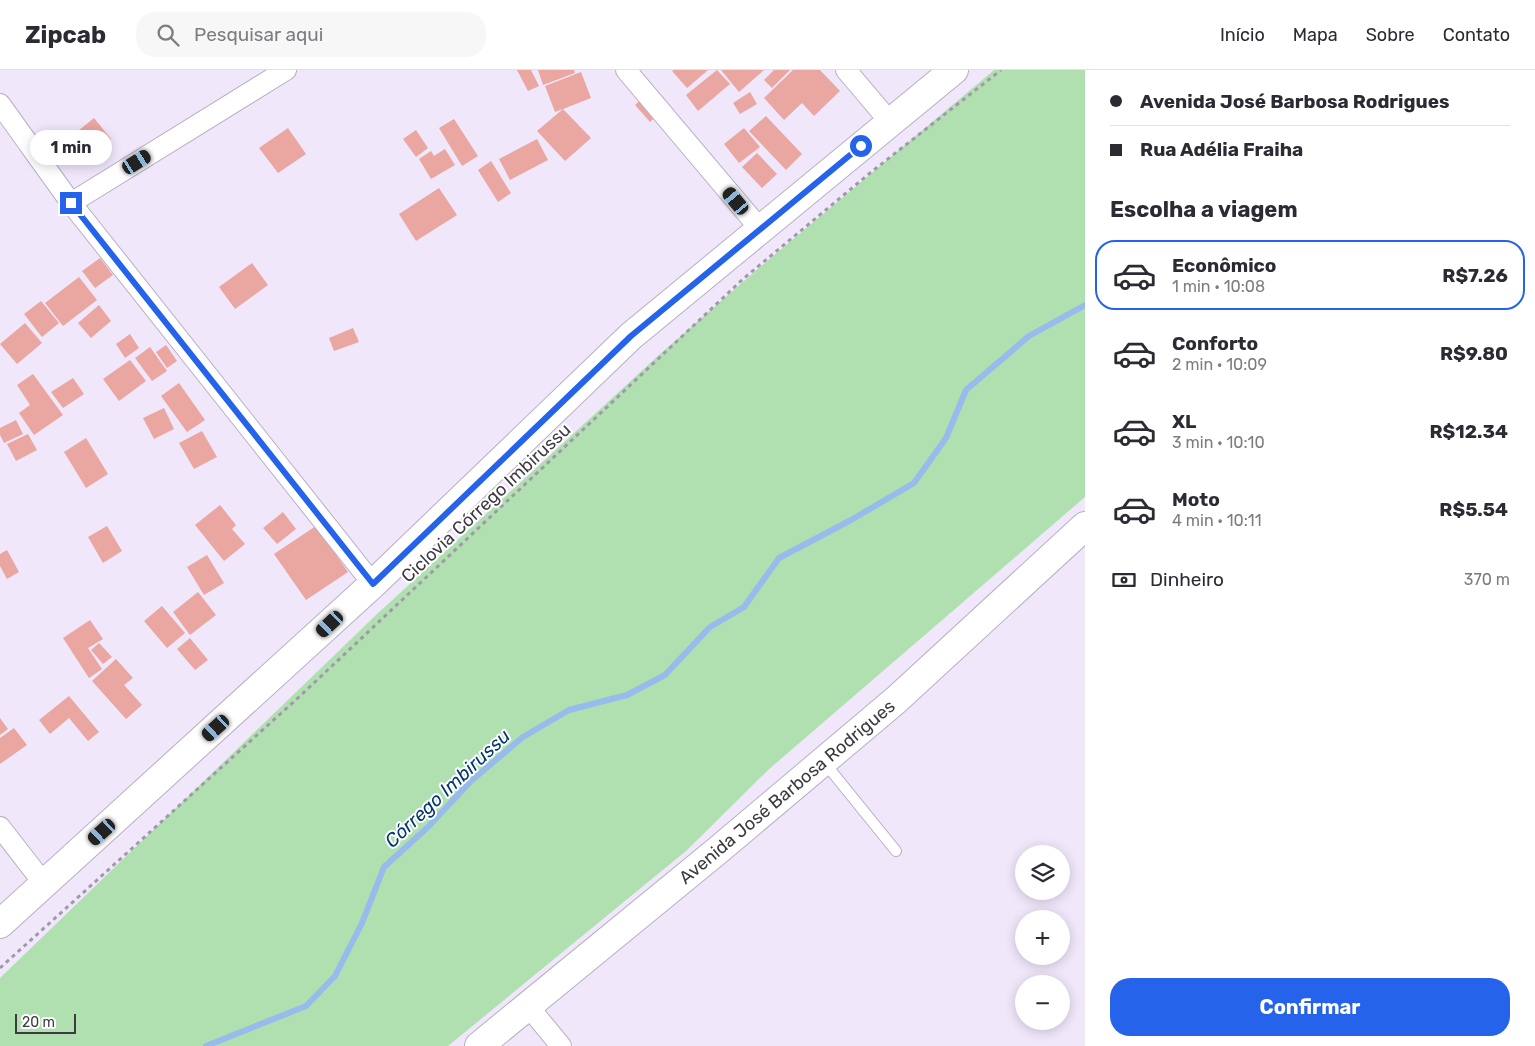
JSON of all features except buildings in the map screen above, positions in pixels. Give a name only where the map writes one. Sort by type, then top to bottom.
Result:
[{"type":"main road","points":[[0,924],[373,584],[631,336],[954,70]]},
{"type":"main road","name":"Avenida José Barbosa Rodrigues","points":[[479,1046],[709,858],[896,700],[1085,526]]},
{"type":"street","points":[[71,203],[286,70]]},
{"type":"street","points":[[626,70],[761,230]]},
{"type":"street","points":[[846,70],[890,122]]},
{"type":"street","points":[[0,104],[71,203],[373,584]]},
{"type":"street","points":[[0,827],[45,885]]},
{"type":"street","points":[[528,1006],[560,1046]]},
{"type":"lane","points":[[823,761],[896,851]]},
{"type":"path","name":"Ciclovia Córrego Imbirussu","points":[[0,968],[299,697],[743,279],[870,173],[1001,70]]},
{"type":"green space","points":[[994,70],[1085,70],[1085,497],[768,770],[686,851],[448,1046],[0,1046],[0,978],[376,615],[659,355]]},
{"type":"waterway","name":"Córrego Imbirussu","points":[[206,1046],[306,1006],[335,976],[362,923],[384,867],[428,827],[471,781],[523,737],[569,710],[627,695],[665,675],[710,627],[744,607],[779,558],[851,520],[914,483],[946,438],[966,390],[1029,336],[1085,305]]},
{"type":"route","points":[[71,203],[373,584],[631,336],[861,146]]}]
